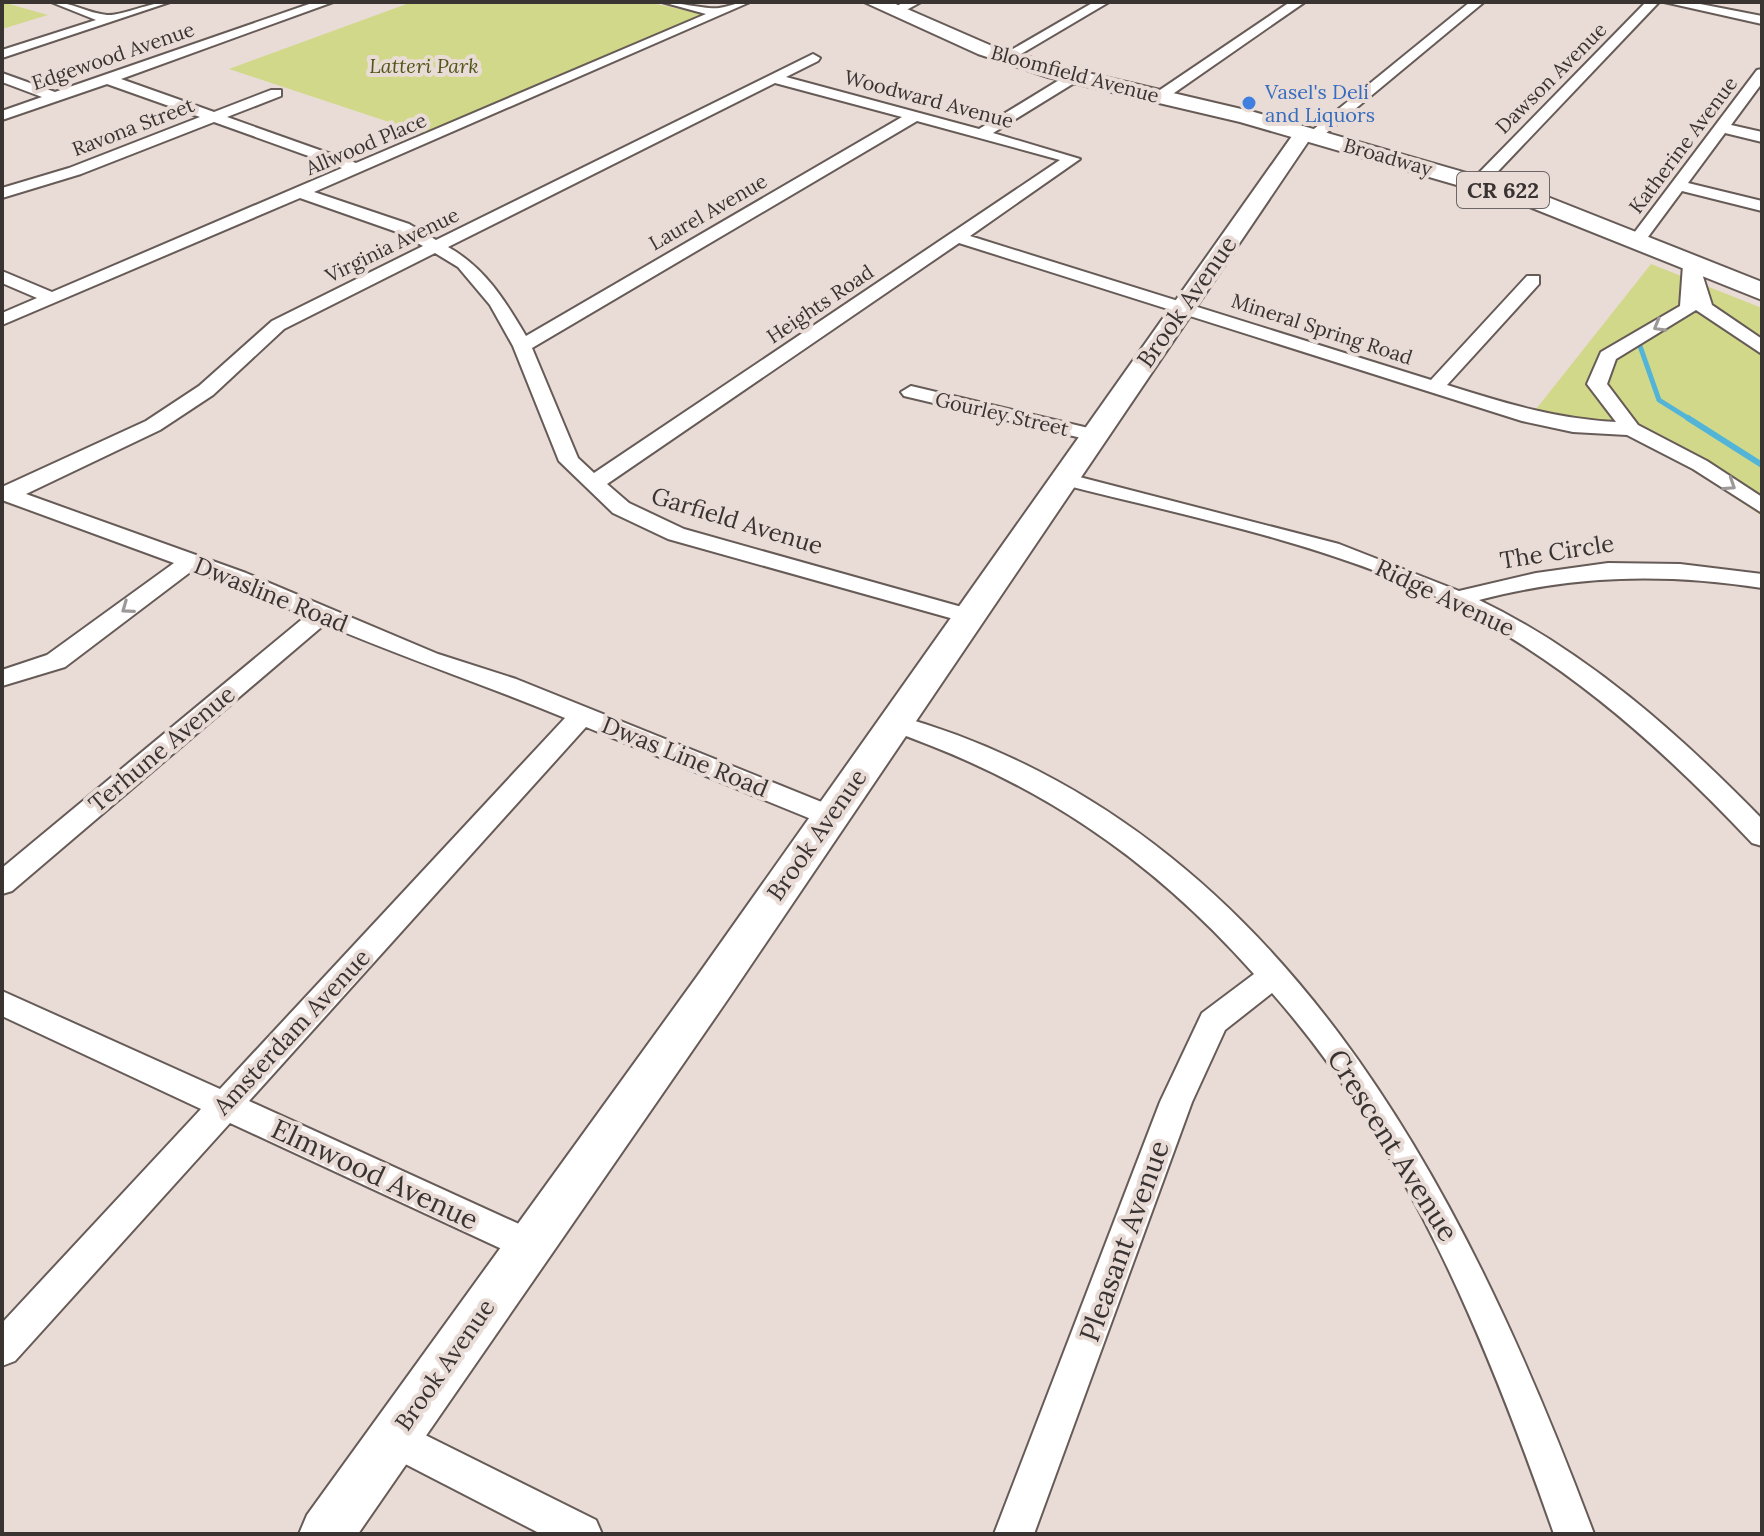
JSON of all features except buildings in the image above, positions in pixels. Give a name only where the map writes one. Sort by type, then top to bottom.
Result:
[{"type":"main road","name":"Bloomfield Avenue","points":[[884,6],[1006,57],[1074,77],[1236,114]]},
{"type":"main road","name":"Broadway","points":[[1236,114],[1478,183],[1636,241],[1762,292]]},
{"type":"main road","name":"Brook Avenue","points":[[326,1534],[1183,308],[1309,134]]},
{"type":"street","points":[[57,2],[110,20]]},
{"type":"street","points":[[2,54],[164,2]]},
{"type":"street","name":"Edgewood Avenue","points":[[2,116],[327,2]]},
{"type":"street","points":[[668,2],[721,13]]},
{"type":"street","name":"Allwood Place","points":[[2,320],[744,2]]},
{"type":"street","points":[[884,6],[915,2]]},
{"type":"street","points":[[1006,57],[1103,2]]},
{"type":"street","points":[[1159,97],[1299,2]]},
{"type":"street","points":[[1309,134],[1478,2]]},
{"type":"street","name":"Dawson Avenue","points":[[1478,183],[1653,2]]},
{"type":"street","points":[[1670,2],[1762,20]]},
{"type":"street","name":"Virginia Avenue","points":[[5,494],[175,412],[214,384],[252,344],[278,325],[813,58]]},
{"type":"street","points":[[2,77],[54,97]]},
{"type":"street","points":[[981,134],[1074,77]]},
{"type":"street","name":"Katherine Avenue","points":[[1636,241],[1760,77]]},
{"type":"street","name":"Woodward Avenue","points":[[774,78],[1072,159]]},
{"type":"street","points":[[107,79],[359,169]]},
{"type":"street","name":"Ravona Street","points":[[2,193],[75,171],[276,93]]},
{"type":"street","name":"Laurel Avenue","points":[[522,346],[915,116]]},
{"type":"street","points":[[1720,127],[1762,137]]},
{"type":"street","name":"Heights Road","points":[[592,484],[1072,159]]},
{"type":"street","points":[[1676,185],[1762,206]]},
{"type":"street","name":"Garfield Avenue","points":[[301,193],[403,228],[439,247],[476,275],[498,303],[522,346],[569,461],[621,508],[676,534],[968,616]]},
{"type":"street","name":"Mineral Spring Road","points":[[957,237],[1529,417],[1573,426],[1631,429]]},
{"type":"street","points":[[1692,265],[1704,308],[1762,348]]},
{"type":"street","points":[[1692,265],[1689,308],[1608,356],[1597,384],[1631,429],[1700,465],[1762,507]]},
{"type":"street","points":[[2,276],[53,299]]},
{"type":"street","points":[[1435,387],[1533,280]]},
{"type":"street","name":"Gourley Street","points":[[911,392],[1094,435]]},
{"type":"street","name":"Ridge Avenue","points":[[1064,479],[1280,534],[1370,562],[1456,599],[1523,634],[1630,708],[1662,735],[1762,836]]},
{"type":"street","name":"Dwasline Road","points":[[5,494],[238,578],[429,660],[540,698]]},
{"type":"street","points":[[2,678],[56,661],[189,562]]},
{"type":"street","name":"The Circle","points":[[1456,599],[1533,578],[1599,568],[1686,570],[1762,581]]},
{"type":"street","name":"Terhune Avenue","points":[[2,884],[321,615]]},
{"type":"street","name":"Dwas Line Road","points":[[540,698],[830,816]]},
{"type":"street","name":"Amsterdam Avenue","points":[[2,1349],[582,716]]},
{"type":"street","name":"Crescent Avenue","points":[[895,723],[994,759],[1111,828],[1203,901],[1316,1023],[1375,1105],[1470,1272],[1547,1454],[1574,1534]]},
{"type":"street","name":"Pleasant Avenue","points":[[1014,1534],[1176,1102],[1213,1022],[1274,975]]},
{"type":"street","name":"Elmwood Avenue","points":[[2,1003],[529,1245]]},
{"type":"street","points":[[393,1438],[582,1534]]},
{"type":"green space","points":[[2,2],[48,15],[2,29]]},
{"type":"green space","name":"Latteri Park","points":[[412,2],[646,2],[705,14],[428,135],[229,69]]},
{"type":"green space","points":[[1651,264],[1762,308],[1762,516],[1627,427],[1529,418]]},
{"type":"waterway","points":[[1640,346],[1659,400],[1691,420]]},
{"type":"waterway","points":[[1688,418],[1762,465]]},
{"type":"place","name":"Vasel's Deli and Liquors","points":[[1249,103]]}]
